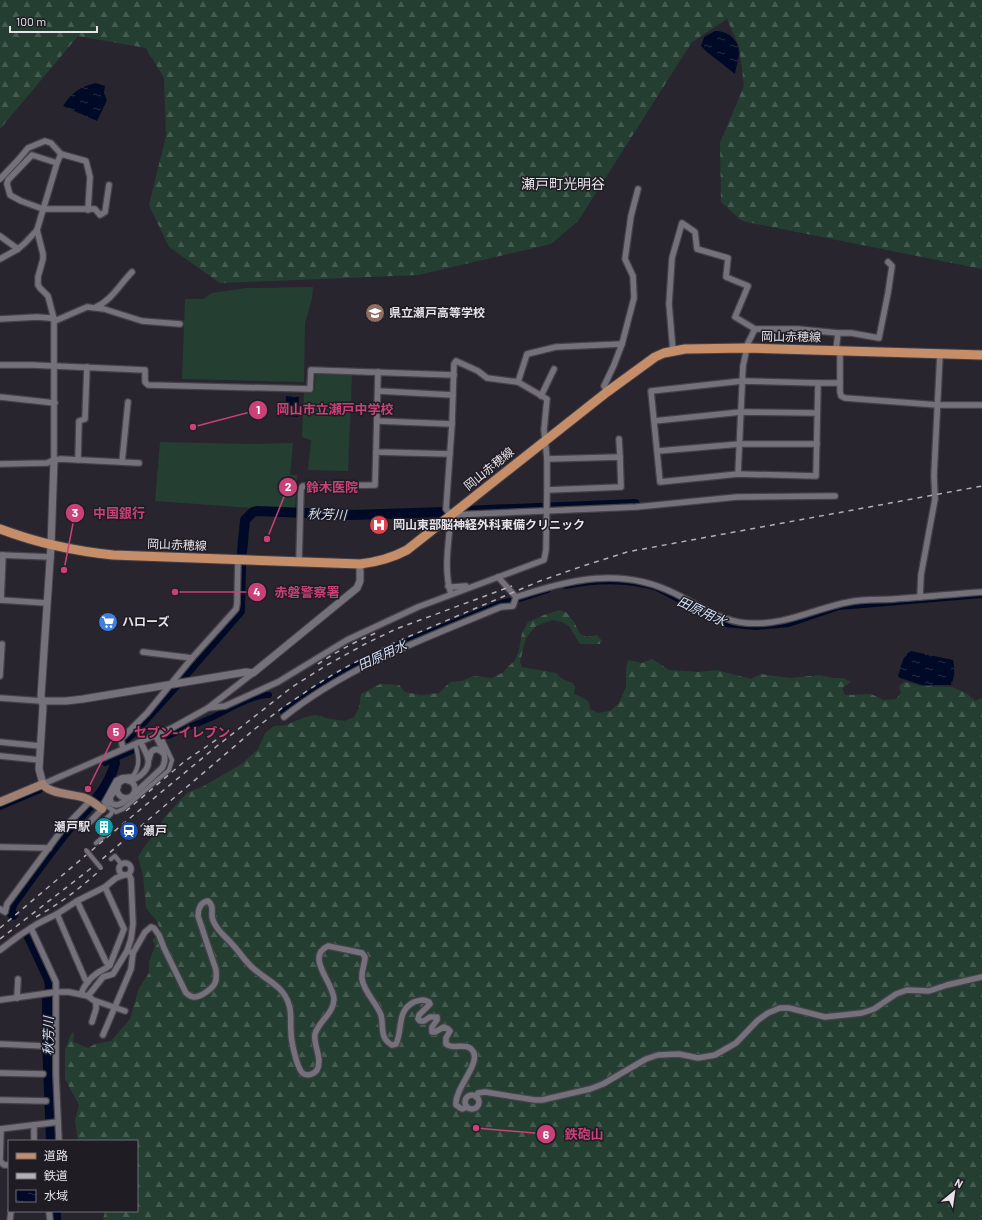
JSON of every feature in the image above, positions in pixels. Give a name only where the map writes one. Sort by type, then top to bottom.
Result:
[{"type":"main road","name":"岡山赤穂線","points":[[0,529],[32,541],[51,546],[76,551],[113,555],[360,564],[385,560],[407,550],[607,392],[654,357],[664,353],[691,349],[747,348],[982,355]]},
{"type":"main road","points":[[0,802],[43,784],[46,789],[85,798],[102,804]]},
{"type":"street","points":[[0,179],[28,148],[45,141],[51,144],[61,154],[86,161],[90,177],[88,210]]},
{"type":"street","points":[[0,259],[25,244],[37,230],[57,162],[61,154]]},
{"type":"street","points":[[57,162],[32,155],[8,180],[7,184],[10,195],[21,201],[43,209],[95,209],[100,216],[105,212],[110,185]]},
{"type":"street","points":[[607,392],[604,386],[622,344],[634,298],[633,276],[625,259],[631,216],[638,189]]},
{"type":"street","points":[[673,351],[669,304],[672,258],[682,222],[695,232],[697,249],[728,258],[726,277],[748,286],[735,317],[755,329],[798,329],[838,334],[851,333],[879,338],[892,266],[888,262]]},
{"type":"street","points":[[37,230],[43,254],[38,277],[38,285],[48,296],[54,319],[55,366],[51,557],[41,696],[40,773],[43,784],[156,736],[208,708],[357,588],[360,581],[360,564]]},
{"type":"street","points":[[0,236],[18,249]]},
{"type":"street","points":[[96,308],[102,305],[113,295],[132,272]]},
{"type":"street","points":[[0,319],[37,317],[57,320],[87,307],[96,308],[142,321],[180,324]]},
{"type":"street","points":[[738,474],[743,366],[747,348],[755,329]]},
{"type":"street","points":[[838,334],[841,396],[845,398],[938,405],[982,405]]},
{"type":"street","points":[[518,382],[527,354],[556,346],[622,344]]},
{"type":"street","points":[[920,597],[921,575],[935,499],[934,476],[940,354]]},
{"type":"street","points":[[208,708],[225,706],[278,682],[347,640],[418,607],[544,560],[546,550],[547,459],[544,430],[547,399],[518,382],[487,378],[478,371],[456,360],[454,364],[452,424],[446,509],[451,515],[447,572],[448,586],[451,594]]},
{"type":"street","points":[[0,364],[145,370],[145,382],[148,385],[310,389],[311,370],[454,375]]},
{"type":"street","points":[[78,460],[79,421],[85,419],[87,367]]},
{"type":"street","points":[[541,396],[554,369]]},
{"type":"street","points":[[299,561],[301,488],[303,486],[375,485],[378,372]]},
{"type":"street","points":[[818,383],[816,476],[738,474],[660,482],[651,391],[742,382],[840,383]]},
{"type":"street","points":[[378,391],[453,394]]},
{"type":"street","points":[[0,397],[55,403]]},
{"type":"street","points":[[122,462],[128,402]]},
{"type":"street","points":[[654,421],[741,412],[817,413]]},
{"type":"street","points":[[377,421],[452,424]]},
{"type":"street","points":[[547,490],[621,487],[619,439]]},
{"type":"street","points":[[658,451],[740,444],[817,444]]},
{"type":"street","points":[[376,452],[450,454]]},
{"type":"street","points":[[547,459],[620,457]]},
{"type":"street","points":[[0,464],[48,463],[54,460],[139,463]]},
{"type":"street","points":[[451,515],[636,507],[736,497],[835,496]]},
{"type":"street","points":[[47,602],[1,600],[1,555],[51,557]]},
{"type":"street","points":[[123,749],[122,739],[172,684],[192,658],[236,609],[238,559]]},
{"type":"street","points":[[498,577],[516,597]]},
{"type":"street","points":[[516,597],[550,586],[591,578],[631,579],[659,585],[728,620],[768,624],[781,622],[851,602],[982,592]]},
{"type":"street","points":[[448,586],[472,586]]},
{"type":"street","points":[[284,717],[316,694],[361,668],[385,656],[501,607],[513,606],[516,597]]},
{"type":"street","points":[[0,676],[2,644]]},
{"type":"street","points":[[143,652],[192,658]]},
{"type":"street","points":[[0,698],[66,701],[253,672]]},
{"type":"street","points":[[102,804],[117,805],[132,796],[162,768],[166,759],[156,736]]},
{"type":"street","points":[[102,804],[116,812],[123,809],[169,770],[172,760],[164,741]]},
{"type":"street","points":[[0,742],[40,746]]},
{"type":"street","points":[[141,742],[149,759]]},
{"type":"street","points":[[89,823],[116,780],[122,777],[131,777],[135,773],[139,758],[136,747]]},
{"type":"street","points":[[0,909],[5,912],[7,904],[61,831],[102,804],[121,782],[134,780],[144,772],[149,764],[151,752],[160,750],[164,754]]},
{"type":"street","points":[[0,756],[40,760]]},
{"type":"street","points":[[129,781],[135,786],[132,796]]},
{"type":"street","points":[[118,787],[118,792],[121,797],[132,796]]},
{"type":"street","points":[[101,825],[100,824],[111,814],[112,810]]},
{"type":"street","points":[[96,843],[108,833],[106,831]]},
{"type":"street","points":[[0,847],[49,848]]},
{"type":"street","points":[[86,850],[101,868]]},
{"type":"street","points":[[88,996],[103,977],[113,974],[127,951],[134,924],[131,879],[120,867],[114,856],[111,859]]},
{"type":"street","points":[[0,950],[31,928],[77,901],[105,887],[116,878],[126,875],[132,870],[131,866],[128,864],[120,867],[116,878]]},
{"type":"street","points":[[81,994],[95,974],[106,969],[110,965],[124,929],[105,887]]},
{"type":"street","points":[[77,901],[106,962],[110,965]]},
{"type":"street","points":[[103,1035],[131,969],[132,953],[145,932],[151,927],[154,928],[159,934],[164,948],[186,993],[191,997],[201,996],[215,983],[216,970],[198,916],[200,906],[205,901],[208,901],[212,906],[212,915],[217,927],[255,972],[279,986],[287,997],[290,1006],[291,1034],[298,1066],[304,1075],[314,1074],[318,1069],[315,1034],[334,1002],[333,994],[319,965],[318,959],[323,948],[328,946],[362,953],[365,957],[362,972],[363,984],[376,1004],[381,1016],[382,1032],[385,1038],[392,1045],[396,1044],[398,1040],[399,1025],[407,1007],[420,1000],[429,1002],[430,1004],[419,1015],[418,1019],[420,1021],[424,1021],[430,1017],[437,1017],[438,1020],[432,1027],[432,1032],[444,1027],[448,1028],[450,1031],[446,1038],[446,1044],[453,1047],[466,1046],[474,1052],[474,1064],[459,1091],[456,1099],[456,1105],[462,1109],[467,1107],[474,1109],[477,1107],[478,1100],[476,1097]]},
{"type":"street","points":[[57,914],[85,979],[88,982]]},
{"type":"street","points":[[31,928],[56,982],[56,1075],[59,1140]]},
{"type":"street","points":[[127,951],[132,953]]},
{"type":"street","points":[[476,1097],[478,1093],[485,1092],[542,1100],[590,1089],[603,1084],[646,1059],[658,1055],[679,1054],[698,1058],[715,1055],[736,1043],[763,1016],[780,1008],[802,1011],[825,1017],[862,1013],[874,1010],[896,994],[907,990],[929,992],[947,985],[982,977]]},
{"type":"street","points":[[18,979],[18,998]]},
{"type":"street","points":[[0,1000],[69,992],[88,996],[96,1002],[101,1002],[125,1011]]},
{"type":"street","points":[[92,1022],[96,1009],[96,1002]]},
{"type":"street","points":[[0,1044],[44,1046]]},
{"type":"street","points":[[0,1073],[44,1074]]},
{"type":"street","points":[[467,1107],[466,1101],[468,1097],[476,1097]]},
{"type":"street","points":[[0,1100],[46,1101]]},
{"type":"street","points":[[8,1165],[4,1165],[0,1161],[0,1129],[57,1122]]},
{"type":"street","points":[[34,1125],[34,1140]]},
{"type":"green space","points":[[0,0],[982,0],[982,269],[742,221],[721,202],[720,143],[744,86],[739,46],[727,19],[692,42],[578,221],[551,244],[418,275],[220,283],[169,247],[149,205],[166,136],[164,78],[146,48],[78,36],[0,129]]},
{"type":"green space","points":[[313,287],[312,299],[305,323],[304,382],[182,379],[185,299],[203,299],[212,293],[246,288]]},
{"type":"green space","points":[[316,374],[352,375],[348,471],[308,470],[311,440],[302,437],[304,392],[314,392]]},
{"type":"green space","points":[[160,442],[251,444],[293,443],[290,475],[297,475],[295,511],[155,501]]},
{"type":"green space","points":[[559,610],[566,612],[574,622],[580,634],[587,637],[597,635],[602,641],[600,644],[580,644],[569,626],[562,622],[552,620],[536,626],[526,638],[520,662],[522,667],[556,673],[562,679],[573,683],[575,688],[574,694],[589,702],[590,709],[598,713],[610,711],[619,703],[626,687],[626,669],[628,660],[642,663],[652,659],[669,670],[699,672],[716,670],[751,679],[761,674],[790,678],[819,675],[833,678],[843,678],[851,682],[842,688],[845,695],[871,694],[884,700],[896,699],[901,693],[899,686],[905,682],[922,686],[952,687],[966,693],[975,701],[982,698],[982,1220],[103,1220],[105,1212],[138,1212],[138,1140],[78,1140],[75,1121],[79,1105],[65,1079],[65,1050],[71,1034],[74,1032],[73,1042],[88,1048],[95,1044],[111,1041],[130,1019],[139,988],[149,973],[149,962],[155,946],[152,940],[161,931],[156,920],[146,908],[143,875],[138,857],[164,818],[187,793],[204,786],[243,763],[258,749],[265,733],[274,726],[286,725],[305,717],[316,715],[344,721],[354,717],[359,708],[361,694],[380,684],[399,685],[405,692],[421,695],[439,693],[450,682],[462,681],[473,676],[492,678],[502,673],[515,660],[519,650],[522,633],[528,622]]},
{"type":"water","points":[[715,31],[728,34],[737,43],[739,57],[735,74],[701,46],[704,37]]},
{"type":"water","points":[[96,83],[105,86],[104,93],[107,100],[97,121],[63,106],[77,91],[85,86]]},
{"type":"water","points":[[286,396],[299,397],[298,417],[285,416]]},
{"type":"water","points":[[911,651],[953,660],[954,673],[951,685],[922,685],[900,678],[898,676],[902,662],[906,655]]},
{"type":"waterway","name":"秋芳川","points":[[463,511],[635,504]]},
{"type":"waterway","name":"秋芳川","points":[[242,552],[245,520],[253,512],[257,511],[353,515],[444,512]]},
{"type":"waterway","name":"秋芳川","points":[[124,740],[137,728],[174,687],[240,611],[241,566]]},
{"type":"waterway","name":"田原用水","points":[[565,586],[611,581],[646,585],[657,588],[726,624],[756,627],[789,624],[839,607],[982,595]]},
{"type":"waterway","name":"田原用水","points":[[520,599],[548,590]]},
{"type":"waterway","name":"田原用水","points":[[283,712],[327,682],[374,656],[501,603],[510,601]]},
{"type":"waterway","name":"田原用水","points":[[168,736],[211,718],[248,700],[263,695],[269,695]]},
{"type":"waterway","name":"田原用水","points":[[105,763],[134,750]]},
{"type":"waterway","name":"秋芳川","points":[[13,915],[10,911],[13,903],[59,841],[107,784],[115,763]]},
{"type":"waterway","name":"田原用水","points":[[0,807],[40,790]]},
{"type":"waterway","name":"秋芳川","points":[[28,935],[49,980],[50,987],[47,1000],[47,1041],[51,1140]]},
{"type":"waterway","name":"秋芳川","points":[[56,1212],[56,1220]]},
{"type":"railway","points":[[0,939],[94,866],[256,728],[282,708],[339,671],[396,642],[540,581],[627,552],[982,486]]},
{"type":"railway","points":[[0,928],[217,746],[292,687],[327,665],[396,629],[512,586]]},
{"type":"railway","points":[[318,664],[346,647],[376,633]]},
{"type":"railway","points":[[126,811],[185,761],[219,738]]},
{"type":"railway","points":[[36,917],[53,907],[98,872]]},
{"type":"place","name":"県立瀬戸高等学校","points":[[375,313]]},
{"type":"place","name":"岡山市立瀬戸中学校","points":[[193,427]]},
{"type":"place","name":"岡山東部脳神経外科東備クリニック","points":[[379,525]]},
{"type":"place","name":"鈴木医院","points":[[267,539]]},
{"type":"place","name":"中国銀行","points":[[64,570]]},
{"type":"place","name":"赤磐警察署","points":[[175,592]]},
{"type":"place","name":"ハローズ","points":[[108,622]]},
{"type":"place","name":"セブン-イレブン","points":[[88,789]]},
{"type":"place","name":"瀬戸駅","points":[[104,827]]},
{"type":"place","name":"瀬戸","points":[[129,831]]},
{"type":"place","name":"鉄砲山","points":[[476,1128]]},
{"type":"district","name":"瀬戸町光明谷","points":[[563,184]]}]
